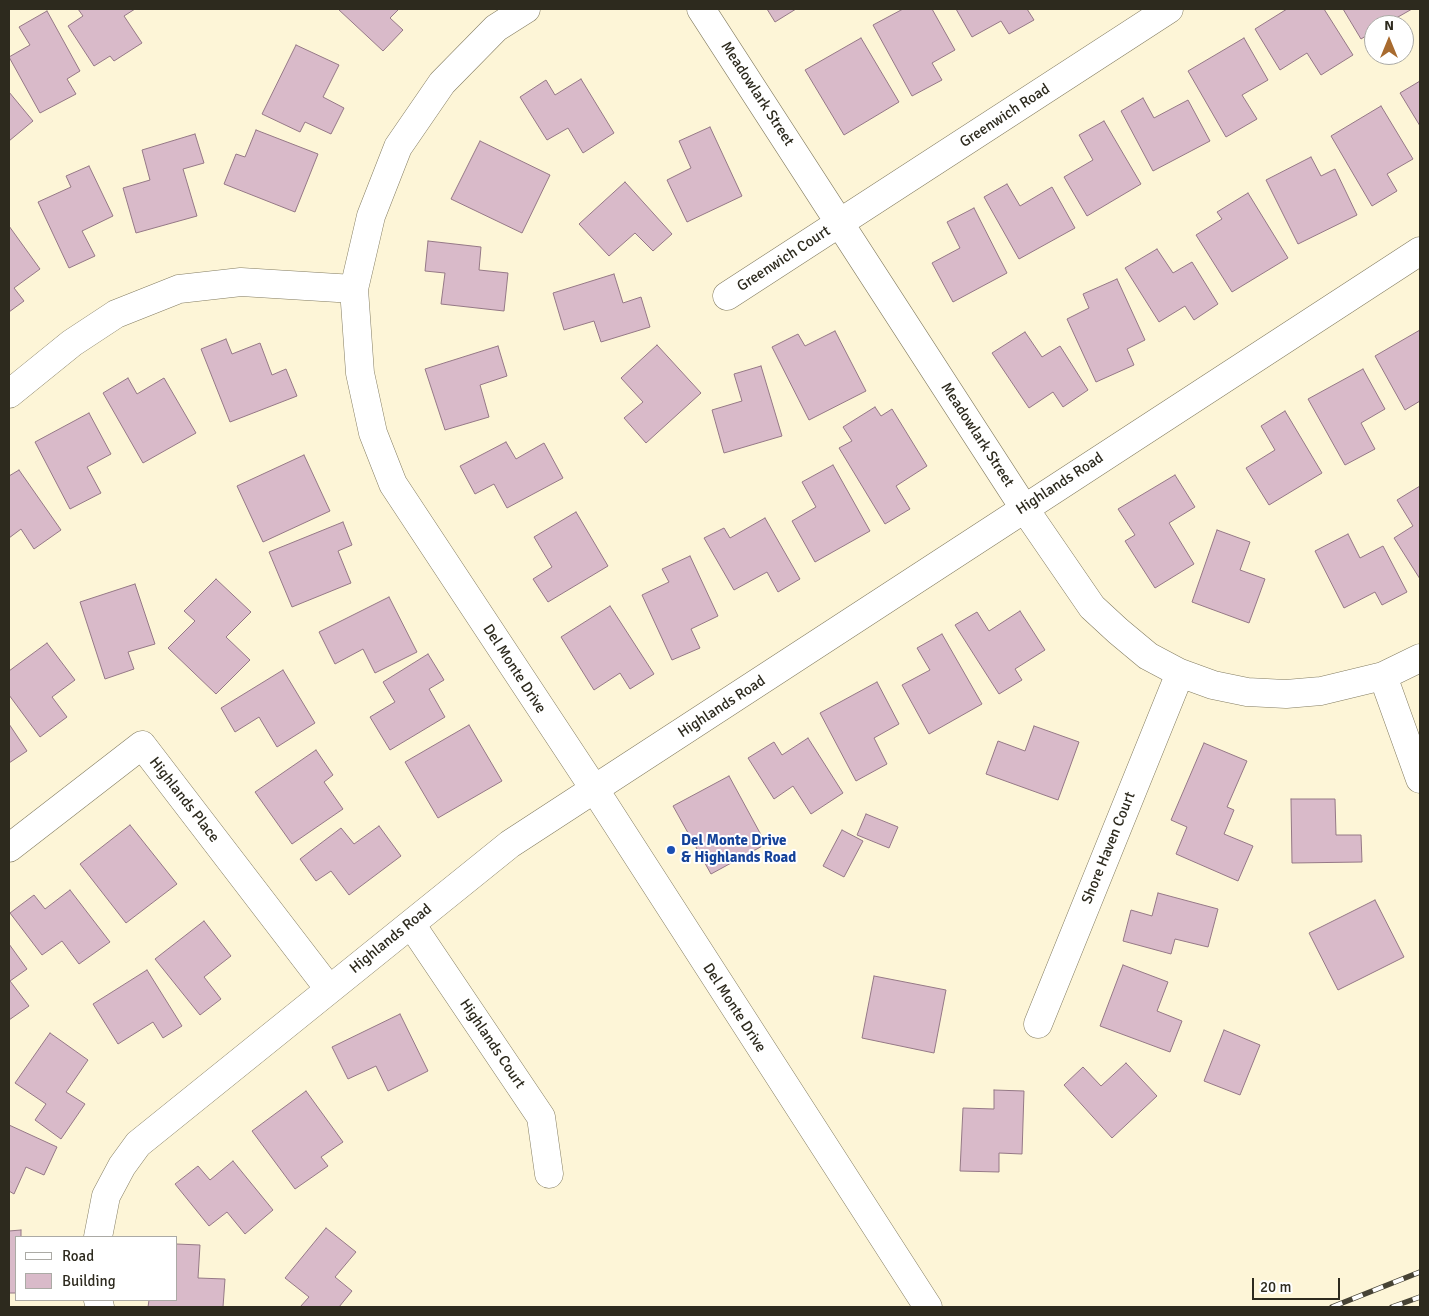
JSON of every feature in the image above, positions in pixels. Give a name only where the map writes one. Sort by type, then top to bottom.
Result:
[{"type":"street","name":"Del Monte Drive","points":[[526,9],[496,28],[442,83],[398,146],[371,216],[354,289],[360,374],[373,433],[393,484],[595,790],[928,1307]]},
{"type":"street","name":"Meadowlark Street","points":[[701,9],[1024,508],[1092,607],[1148,656],[1180,673],[1213,685],[1247,692],[1286,694],[1322,691],[1383,676],[1420,658]]},
{"type":"street","name":"Greenwich Road","points":[[840,222],[1170,9]]},
{"type":"street","name":"Greenwich Court","points":[[728,296],[840,222]]},
{"type":"street","name":"Highlands Road","points":[[98,1236],[106,1196],[122,1166],[138,1144],[510,844],[1420,251]]},
{"type":"street","points":[[9,394],[72,343],[116,314],[179,289],[241,282],[354,289]]},
{"type":"street","name":"Shore Haven Court","points":[[1038,1024],[1180,673]]},
{"type":"street","points":[[1383,676],[1420,779]]},
{"type":"street","name":"Highlands Place","points":[[9,848],[142,745],[329,989]]},
{"type":"street","name":"Highlands Court","points":[[411,924],[541,1117],[549,1174]]},
{"type":"building","points":[[78,9],[135,9],[124,16],[142,43],[114,61],[110,56],[94,66],[68,26],[83,16]]},
{"type":"building","points":[[338,9],[399,9],[390,18],[403,30],[383,51]]},
{"type":"building","points":[[767,9],[796,9],[775,22]]},
{"type":"building","points":[[903,9],[932,9],[955,50],[932,63],[942,80],[912,96],[873,25]]},
{"type":"building","points":[[956,9],[1027,9],[1034,20],[1009,34],[1001,21],[972,37]]},
{"type":"building","points":[[1287,9],[1324,9],[1353,55],[1321,75],[1307,53],[1280,70],[1255,29]]},
{"type":"building","points":[[1343,9],[1412,9],[1402,15],[1364,15],[1364,37],[1361,39]]},
{"type":"building","points":[[47,11],[80,71],[67,79],[76,94],[40,113],[9,57],[30,45],[19,27]]},
{"type":"building","points":[[861,38],[899,102],[844,135],[805,70]]},
{"type":"building","points":[[1244,38],[1268,80],[1242,95],[1257,119],[1226,137],[1188,71]]},
{"type":"building","points":[[296,45],[339,65],[323,97],[344,108],[331,134],[305,122],[300,132],[262,114]]},
{"type":"building","points":[[581,79],[614,133],[583,153],[568,128],[547,140],[520,97],[546,80],[555,95]]},
{"type":"building","points":[[1420,81],[1420,126],[1400,93]]},
{"type":"building","points":[[9,92],[33,121],[9,141]]},
{"type":"building","points":[[1143,98],[1154,118],[1188,100],[1210,141],[1153,171],[1121,111]]},
{"type":"building","points":[[1381,106],[1413,159],[1387,174],[1397,191],[1372,206],[1331,136]]},
{"type":"building","points":[[1104,121],[1141,184],[1087,216],[1064,177],[1093,160],[1079,135]]},
{"type":"building","points":[[710,127],[742,196],[687,222],[667,180],[691,168],[679,141]]},
{"type":"building","points":[[256,130],[318,154],[295,212],[224,184],[236,154],[245,157]]},
{"type":"building","points":[[195,134],[204,163],[183,169],[197,216],[136,233],[123,188],[150,180],[142,150]]},
{"type":"building","points":[[480,141],[550,175],[522,233],[451,199]]},
{"type":"building","points":[[1311,157],[1321,176],[1335,169],[1357,215],[1298,244],[1266,180]]},
{"type":"building","points":[[89,166],[113,216],[82,231],[95,256],[69,268],[38,202],[71,187],[66,176]]},
{"type":"building","points":[[625,182],[672,234],[653,251],[635,233],[609,256],[579,224]]},
{"type":"building","points":[[1007,184],[1020,206],[1052,187],[1075,228],[1019,259],[984,197]]},
{"type":"building","points":[[1248,193],[1288,258],[1232,292],[1196,235],[1222,219],[1217,212]]},
{"type":"building","points":[[974,208],[1007,273],[953,302],[932,263],[960,248],[947,222]]},
{"type":"building","points":[[9,226],[40,269],[14,288],[24,301],[9,312]]},
{"type":"building","points":[[428,241],[481,247],[479,270],[508,273],[504,311],[441,304],[445,273],[425,271]]},
{"type":"building","points":[[1157,249],[1173,273],[1192,262],[1218,304],[1194,320],[1185,306],[1159,322],[1125,268]]},
{"type":"building","points":[[614,274],[623,303],[641,297],[650,327],[601,342],[594,321],[564,330],[553,293]]},
{"type":"building","points":[[1117,279],[1145,340],[1127,349],[1134,365],[1096,382],[1067,319],[1089,308],[1083,294]]},
{"type":"building","points":[[1420,330],[1420,401],[1405,410],[1375,356]]},
{"type":"building","points":[[835,331],[866,391],[809,420],[772,347],[798,334],[805,346]]},
{"type":"building","points":[[1025,332],[1042,357],[1060,346],[1088,390],[1063,407],[1053,392],[1029,408],[992,353]]},
{"type":"building","points":[[226,339],[232,354],[260,343],[272,375],[286,369],[297,396],[230,422],[201,349]]},
{"type":"building","points":[[657,345],[701,393],[646,443],[624,418],[643,402],[621,378]]},
{"type":"building","points":[[498,346],[507,376],[480,385],[489,417],[445,430],[425,369]]},
{"type":"building","points":[[761,366],[782,436],[724,453],[712,410],[742,401],[734,374]]},
{"type":"building","points":[[1363,369],[1385,409],[1361,423],[1375,449],[1345,465],[1308,399]]},
{"type":"building","points":[[128,378],[137,394],[164,378],[196,433],[143,463],[103,393]]},
{"type":"building","points":[[875,407],[881,416],[892,409],[927,466],[896,486],[910,509],[885,524],[839,448],[852,441],[843,427]]},
{"type":"building","points":[[1285,411],[1322,473],[1269,505],[1246,468],[1275,450],[1261,426]]},
{"type":"building","points":[[89,413],[111,454],[87,467],[101,493],[70,509],[35,442]]},
{"type":"building","points":[[506,442],[516,459],[544,443],[563,478],[507,508],[494,484],[475,494],[460,466]]},
{"type":"building","points":[[304,455],[330,511],[263,542],[237,486]]},
{"type":"building","points":[[833,465],[870,531],[815,562],[792,521],[816,507],[802,482]]},
{"type":"building","points":[[19,470],[61,530],[34,549],[21,529],[9,538],[9,476]]},
{"type":"building","points":[[1175,475],[1195,507],[1169,523],[1194,564],[1155,588],[1125,541],[1135,535],[1118,509]]},
{"type":"building","points":[[1420,486],[1420,579],[1394,538],[1413,526],[1397,500]]},
{"type":"building","points":[[576,512],[608,566],[548,602],[533,579],[552,567],[534,537]]},
{"type":"building","points":[[765,518],[800,579],[778,592],[767,572],[734,590],[704,538],[724,528],[730,538]]},
{"type":"building","points":[[343,522],[352,545],[338,551],[351,583],[292,607],[269,552]]},
{"type":"building","points":[[1217,530],[1250,542],[1240,570],[1265,579],[1249,623],[1192,602]]},
{"type":"building","points":[[1348,534],[1360,558],[1383,546],[1407,592],[1382,605],[1375,592],[1344,608],[1315,551]]},
{"type":"building","points":[[690,556],[718,616],[691,629],[700,648],[672,660],[642,595],[669,582],[662,569]]},
{"type":"building","points":[[216,579],[251,612],[226,637],[250,660],[216,694],[168,648],[195,621],[184,611]]},
{"type":"building","points":[[135,584],[155,644],[128,652],[134,669],[105,679],[80,602]]},
{"type":"building","points":[[389,597],[417,652],[375,673],[363,649],[335,664],[319,632]]},
{"type":"building","points":[[610,606],[654,674],[630,689],[620,673],[594,690],[561,637]]},
{"type":"building","points":[[1020,611],[1045,650],[1015,669],[1022,680],[999,694],[955,625],[977,612],[989,631]]},
{"type":"building","points":[[942,634],[982,704],[929,734],[902,685],[930,670],[917,648]]},
{"type":"building","points":[[47,643],[75,680],[52,697],[67,717],[40,737],[9,695],[9,671]]},
{"type":"building","points":[[428,654],[444,680],[429,689],[445,717],[390,750],[370,717],[395,702],[383,682]]},
{"type":"building","points":[[283,670],[315,723],[277,747],[259,717],[235,732],[221,708]]},
{"type":"building","points":[[877,682],[899,724],[874,738],[887,764],[856,781],[820,713]]},
{"type":"building","points":[[9,724],[27,751],[9,763]]},
{"type":"building","points":[[469,725],[502,781],[438,818],[405,762]]},
{"type":"building","points":[[1034,726],[1079,742],[1058,800],[986,774],[998,741],[1025,751]]},
{"type":"building","points":[[808,738],[843,793],[811,814],[793,786],[774,799],[748,758],[774,742],[782,755]]},
{"type":"building","points":[[1204,743],[1247,761],[1227,807],[1234,810],[1224,834],[1253,846],[1238,881],[1176,854],[1187,827],[1171,820]]},
{"type":"building","points":[[316,750],[333,775],[324,782],[343,809],[292,844],[255,792]]},
{"type":"building","points":[[729,776],[766,844],[711,874],[673,806]]},
{"type":"building","points":[[1291,799],[1335,799],[1336,835],[1361,835],[1362,862],[1292,863]]},
{"type":"building","points":[[866,814],[898,827],[889,848],[857,835]]},
{"type":"building","points":[[130,825],[177,884],[126,923],[80,864]]},
{"type":"building","points":[[379,826],[401,856],[349,895],[331,871],[316,881],[300,859],[341,828],[354,844]]},
{"type":"building","points":[[842,830],[863,841],[844,877],[823,866]]},
{"type":"building","points":[[70,890],[110,942],[79,964],[62,941],[42,955],[10,913],[34,895],[45,909]]},
{"type":"building","points":[[1158,893],[1218,909],[1208,947],[1175,939],[1171,954],[1123,941],[1131,910],[1152,916]]},
{"type":"building","points":[[1375,900],[1404,957],[1338,990],[1309,933]]},
{"type":"building","points":[[204,921],[231,956],[204,977],[221,999],[200,1015],[155,959]]},
{"type":"building","points":[[9,944],[27,969],[10,981],[29,1006],[9,1020]]},
{"type":"building","points":[[1123,965],[1168,982],[1157,1011],[1182,1021],[1170,1052],[1100,1026]]},
{"type":"building","points":[[147,970],[182,1026],[163,1038],[153,1022],[118,1044],[93,1004]]},
{"type":"building","points":[[874,976],[946,990],[934,1053],[862,1038]]},
{"type":"building","points":[[400,1014],[428,1071],[388,1091],[376,1066],[348,1079],[332,1047]]},
{"type":"building","points":[[1224,1030],[1260,1045],[1240,1095],[1204,1081]]},
{"type":"building","points":[[50,1033],[88,1060],[66,1092],[85,1104],[61,1139],[35,1120],[46,1104],[15,1083]]},
{"type":"building","points":[[1126,1063],[1157,1096],[1112,1138],[1064,1085],[1083,1067],[1101,1086]]},
{"type":"building","points":[[994,1090],[1024,1091],[1022,1154],[999,1153],[999,1172],[960,1171],[963,1108],[994,1109]]},
{"type":"building","points":[[306,1091],[343,1142],[321,1157],[328,1166],[295,1189],[252,1131]]},
{"type":"building","points":[[9,1125],[57,1147],[44,1175],[26,1167],[14,1194],[9,1191]]},
{"type":"building","points":[[233,1161],[273,1210],[245,1234],[227,1212],[209,1226],[175,1184],[198,1166],[210,1180]]},
{"type":"building","points":[[326,1228],[356,1252],[335,1277],[352,1291],[339,1307],[300,1307],[309,1297],[285,1278]]},
{"type":"building","points":[[21,1230],[21,1236],[15,1236],[15,1293],[9,1293],[9,1231]]},
{"type":"building","points":[[178,1244],[200,1245],[198,1278],[225,1279],[223,1307],[148,1307],[149,1301],[178,1301]]},
{"type":"railway","points":[[1332,1307],[1420,1272]]},
{"type":"railway","points":[[1392,1307],[1420,1297]]},
{"type":"place","name":"Del Monte Drive & Highlands Road","points":[[671,850]]}]
